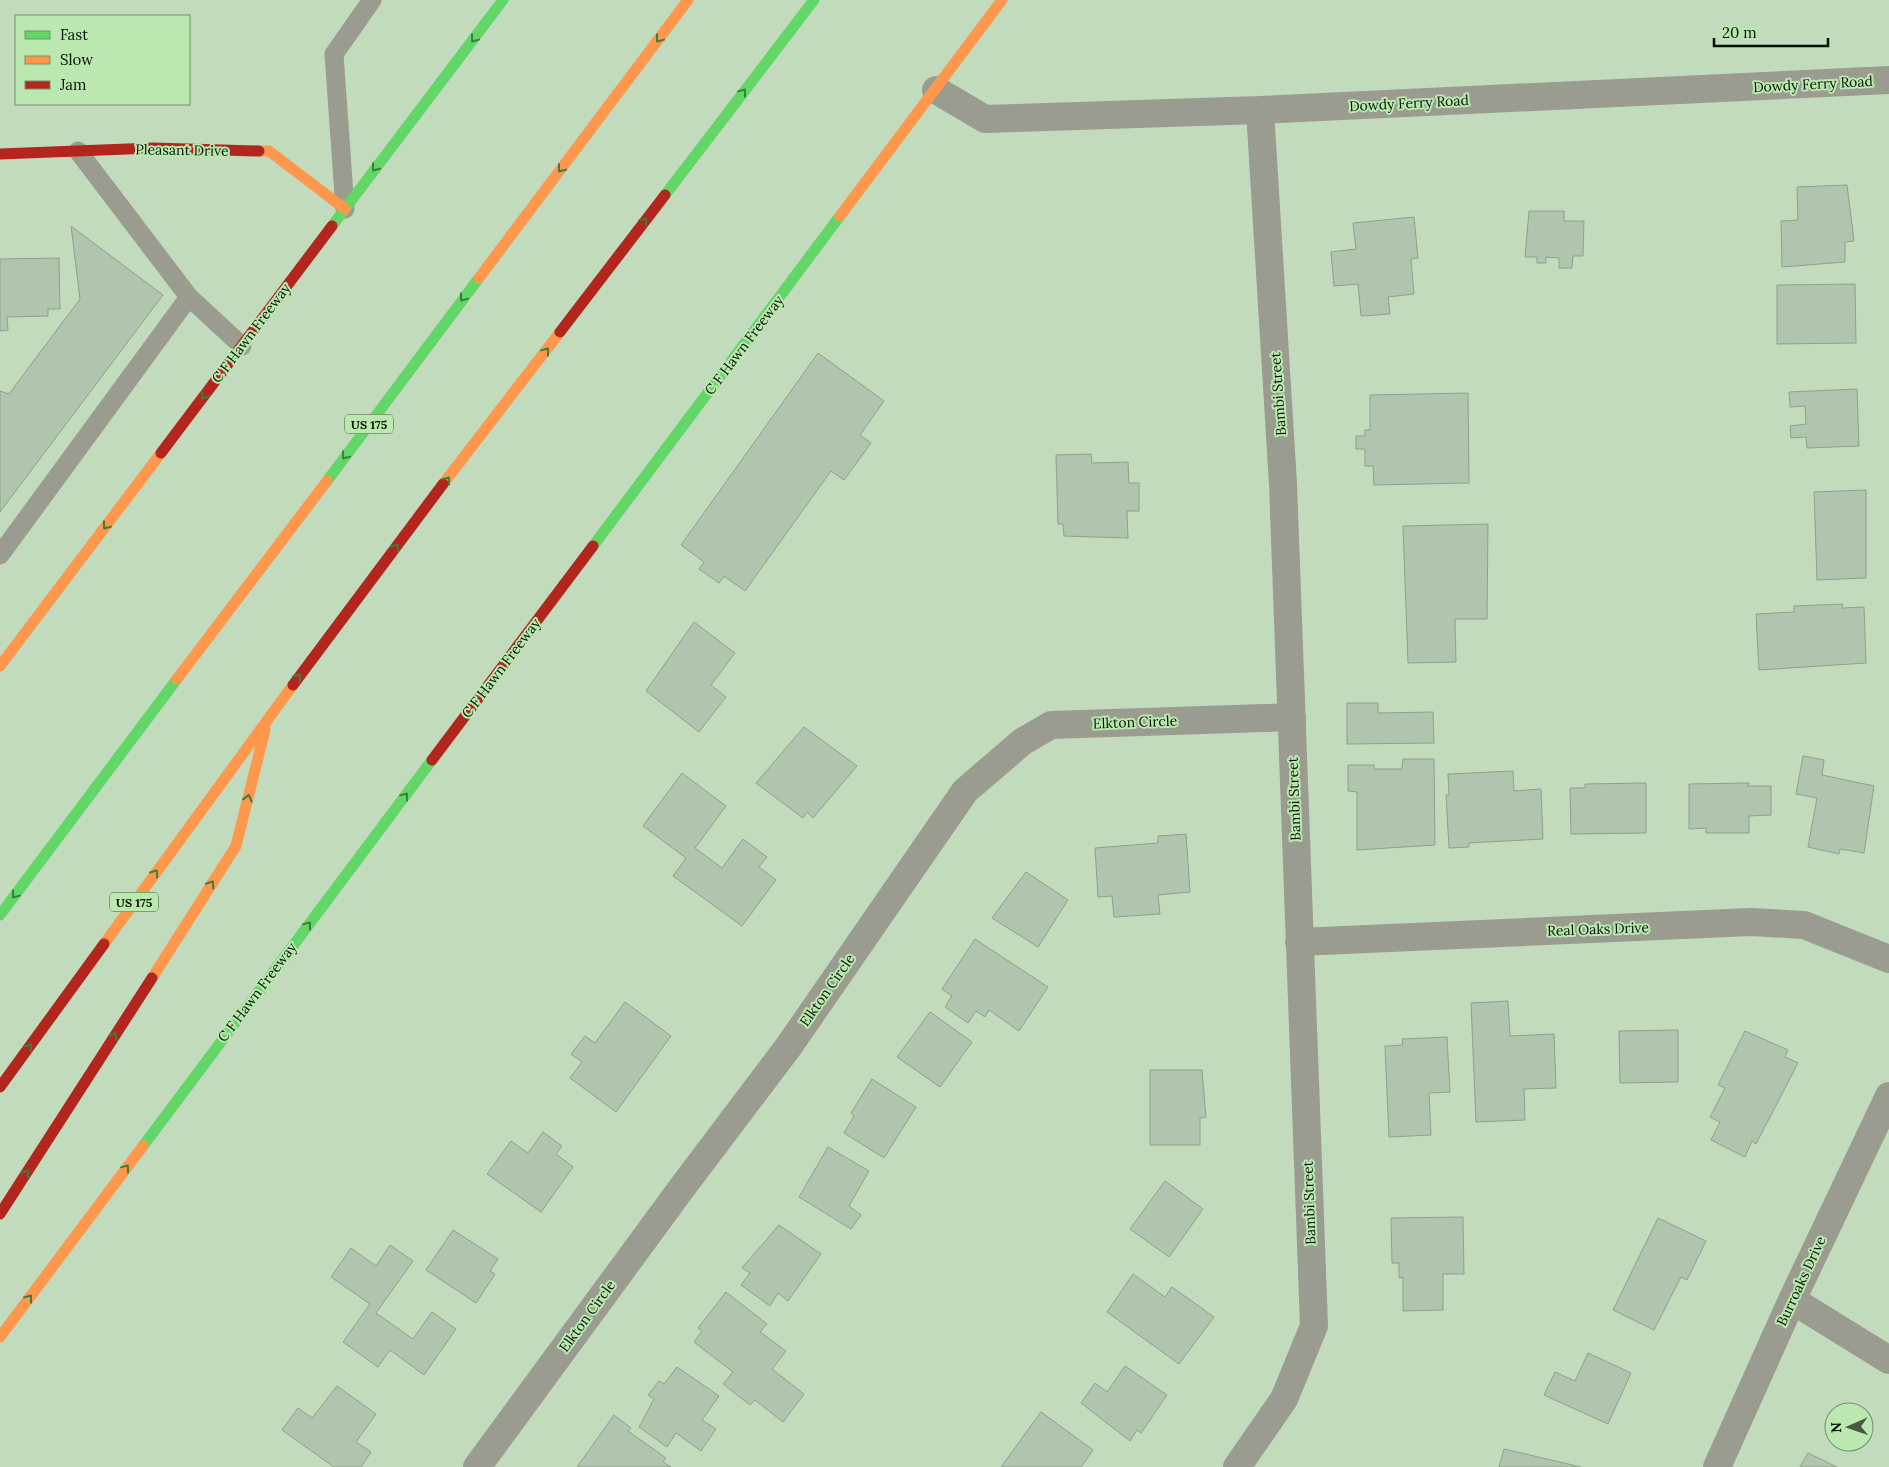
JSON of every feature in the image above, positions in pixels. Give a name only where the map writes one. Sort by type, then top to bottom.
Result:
[{"type":"main road","name":"C F Hawn Freeway","points":[[0,666],[503,0]]},
{"type":"main road","name":"US 175","points":[[0,915],[688,0]]},
{"type":"main road","name":"US 175","points":[[0,1087],[269,716],[417,518],[814,0]]},
{"type":"main road","name":"C F Hawn Freeway","points":[[0,1337],[1002,0]]},
{"type":"main road","name":"Pleasant Drive","points":[[0,154],[153,148],[269,151],[345,209]]},
{"type":"main road","points":[[0,1214],[236,846],[269,716]]},
{"type":"main road","points":[[14,877],[51,848]]},
{"type":"street","name":"Dowdy Ferry Road","points":[[936,90],[985,119],[1260,110],[1889,80]]},
{"type":"street","name":"Bambi Street","points":[[1237,1467],[1284,1399],[1314,1326],[1283,484],[1260,110]]},
{"type":"street","name":"Elkton Circle","points":[[478,1467],[681,1188],[789,1046],[966,791],[1022,742],[1051,725],[1292,717]]},
{"type":"street","name":"Real Oaks Drive","points":[[1299,942],[1751,922],[1804,925],[1889,960]]},
{"type":"street","name":"Burroaks Drive","points":[[1717,1467],[1792,1300],[1889,1096]]},
{"type":"street","points":[[1792,1300],[1889,1360]]},
{"type":"lane","points":[[345,209],[334,54],[372,0]]},
{"type":"lane","points":[[78,151],[189,298],[242,346]]},
{"type":"lane","points":[[0,555],[189,298]]},
{"type":"building","points":[[1847,185],[1854,241],[1845,242],[1845,262],[1782,267],[1781,221],[1798,220],[1797,187]]},
{"type":"building","points":[[1529,211],[1564,211],[1564,221],[1584,221],[1583,256],[1573,256],[1572,268],[1559,268],[1559,258],[1546,257],[1546,263],[1537,263],[1537,257],[1525,257]]},
{"type":"building","points":[[1414,217],[1418,258],[1411,259],[1414,294],[1388,297],[1390,314],[1361,316],[1358,284],[1334,286],[1331,252],[1356,249],[1353,223]]},
{"type":"building","points":[[71,226],[163,295],[0,512],[0,391],[9,394],[80,299]]},
{"type":"building","points":[[59,258],[60,309],[48,309],[48,316],[7,317],[8,330],[0,331],[0,259]]},
{"type":"building","points":[[1855,284],[1856,343],[1777,344],[1777,285]]},
{"type":"building","points":[[818,353],[884,401],[860,435],[871,443],[844,480],[831,471],[745,591],[724,576],[719,583],[699,569],[704,562],[681,545]]},
{"type":"building","points":[[1857,389],[1859,446],[1807,448],[1806,437],[1791,438],[1790,426],[1806,424],[1805,406],[1790,407],[1789,392]]},
{"type":"building","points":[[1468,393],[1469,483],[1374,485],[1373,466],[1365,466],[1365,449],[1356,449],[1356,436],[1365,436],[1365,430],[1370,430],[1370,395]]},
{"type":"building","points":[[1091,454],[1092,463],[1128,462],[1129,483],[1139,483],[1139,511],[1127,511],[1128,538],[1064,536],[1063,524],[1058,524],[1056,455]]},
{"type":"building","points":[[1866,490],[1866,578],[1817,580],[1814,492]]},
{"type":"building","points":[[1488,524],[1487,619],[1455,619],[1456,662],[1408,663],[1403,526]]},
{"type":"building","points":[[1843,604],[1842,608],[1864,607],[1866,663],[1759,670],[1756,614],[1794,612],[1794,606]]},
{"type":"building","points":[[694,622],[735,653],[711,685],[726,697],[699,732],[646,691]]},
{"type":"building","points":[[1347,703],[1378,703],[1378,713],[1433,712],[1434,743],[1347,744]]},
{"type":"building","points":[[804,727],[857,766],[813,818],[807,812],[803,818],[756,783]]},
{"type":"building","points":[[1803,756],[1824,760],[1822,775],[1874,786],[1864,853],[1840,849],[1839,854],[1808,847],[1817,798],[1796,794]]},
{"type":"building","points":[[1403,759],[1434,759],[1435,845],[1357,850],[1357,792],[1348,791],[1348,765],[1374,765],[1374,769],[1402,769]]},
{"type":"building","points":[[1513,771],[1514,791],[1541,789],[1543,839],[1469,843],[1469,847],[1449,848],[1446,795],[1449,795],[1448,774]]},
{"type":"building","points":[[682,773],[726,806],[695,848],[722,868],[743,839],[767,857],[759,867],[776,880],[742,926],[673,876],[686,858],[643,826]]},
{"type":"building","points":[[1646,783],[1646,833],[1571,834],[1570,788],[1585,788],[1585,784]]},
{"type":"building","points":[[1749,783],[1748,786],[1771,786],[1771,815],[1749,816],[1749,833],[1706,833],[1706,828],[1689,829],[1689,784]]},
{"type":"building","points":[[1186,834],[1190,892],[1158,895],[1160,914],[1114,917],[1112,896],[1098,897],[1095,848],[1158,843],[1158,836]]},
{"type":"building","points":[[1026,872],[1068,900],[1038,947],[992,918]]},
{"type":"building","points":[[975,939],[1048,987],[1019,1031],[989,1010],[985,1017],[976,1011],[968,1023],[945,1007],[952,996],[942,989]]},
{"type":"building","points":[[1508,1001],[1510,1036],[1554,1034],[1556,1088],[1524,1089],[1525,1120],[1476,1122],[1471,1003]]},
{"type":"building","points":[[625,1002],[671,1036],[616,1112],[570,1078],[582,1062],[571,1054],[585,1036],[595,1043]]},
{"type":"building","points":[[930,1012],[972,1042],[940,1087],[897,1057]]},
{"type":"building","points":[[1678,1030],[1678,1082],[1620,1083],[1619,1031]]},
{"type":"building","points":[[1745,1031],[1788,1050],[1785,1057],[1798,1063],[1756,1144],[1752,1141],[1745,1157],[1711,1140],[1720,1122],[1710,1117],[1725,1088],[1718,1085]]},
{"type":"building","points":[[1447,1037],[1450,1092],[1429,1093],[1431,1135],[1389,1137],[1385,1046],[1403,1045],[1402,1039]]},
{"type":"building","points":[[1150,1070],[1202,1070],[1206,1117],[1200,1118],[1200,1145],[1150,1145]]},
{"type":"building","points":[[872,1079],[916,1107],[884,1158],[844,1133],[854,1116],[851,1113]]},
{"type":"building","points":[[543,1132],[562,1146],[556,1154],[573,1167],[541,1212],[487,1174],[511,1141],[528,1153]]},
{"type":"building","points":[[828,1147],[869,1171],[849,1206],[861,1215],[851,1229],[799,1197]]},
{"type":"building","points":[[1165,1181],[1203,1209],[1169,1257],[1130,1229]]},
{"type":"building","points":[[1463,1217],[1464,1274],[1443,1274],[1443,1310],[1403,1311],[1403,1277],[1399,1278],[1399,1263],[1392,1263],[1391,1218]]},
{"type":"building","points":[[1658,1218],[1706,1241],[1687,1280],[1681,1277],[1654,1330],[1613,1310]]},
{"type":"building","points":[[779,1225],[821,1254],[788,1301],[778,1293],[770,1306],[741,1285],[750,1273],[742,1268]]},
{"type":"building","points":[[453,1230],[498,1259],[490,1271],[495,1274],[476,1303],[426,1270]]},
{"type":"building","points":[[390,1245],[413,1261],[376,1313],[413,1339],[432,1312],[456,1329],[424,1375],[390,1350],[378,1367],[343,1342],[370,1304],[331,1277],[351,1248],[376,1266]]},
{"type":"building","points":[[1133,1274],[1165,1297],[1172,1287],[1214,1317],[1179,1364],[1107,1312]]},
{"type":"building","points":[[726,1292],[767,1324],[760,1332],[786,1351],[772,1369],[804,1394],[783,1422],[755,1400],[750,1405],[723,1384],[733,1372],[694,1342],[702,1331],[698,1328]]},
{"type":"building","points":[[1588,1353],[1631,1373],[1608,1424],[1544,1395],[1555,1372],[1575,1381]]},
{"type":"building","points":[[1125,1366],[1167,1395],[1141,1433],[1137,1430],[1130,1441],[1081,1403],[1095,1383],[1107,1392]]},
{"type":"building","points":[[677,1367],[719,1396],[702,1420],[716,1429],[701,1451],[676,1433],[667,1447],[639,1427],[654,1399],[648,1395],[659,1381],[664,1384]]},
{"type":"building","points":[[337,1386],[376,1414],[356,1442],[371,1452],[361,1467],[334,1467],[282,1430],[298,1408],[312,1418]]},
{"type":"building","points":[[1041,1412],[1093,1450],[1081,1467],[1001,1467]]},
{"type":"building","points":[[614,1415],[631,1428],[628,1431],[666,1458],[663,1462],[671,1467],[577,1467]]},
{"type":"building","points":[[1504,1449],[1581,1467],[1499,1467]]},
{"type":"building","points":[[1808,1453],[1837,1467],[1800,1467]]},
{"type":"traffic: fast","points":[[332,226],[503,0]]},
{"type":"traffic: fast","points":[[665,195],[814,0]]},
{"type":"traffic: fast","points":[[593,546],[840,216]]},
{"type":"traffic: fast","points":[[327,481],[479,278]]},
{"type":"traffic: fast","points":[[0,915],[177,679]]},
{"type":"traffic: fast","points":[[143,1146],[432,760]]},
{"type":"traffic: slow","points":[[479,278],[688,0]]},
{"type":"traffic: slow","points":[[840,216],[1002,0]]},
{"type":"traffic: slow","points":[[259,151],[269,151],[345,209]]},
{"type":"traffic: slow","points":[[443,484],[560,332]]},
{"type":"traffic: slow","points":[[0,666],[161,453]]},
{"type":"traffic: slow","points":[[177,679],[327,481]]},
{"type":"traffic: slow","points":[[104,944],[293,685]]},
{"type":"traffic: slow","points":[[152,978],[236,846],[265,730]]},
{"type":"traffic: slow","points":[[0,1337],[143,1146]]},
{"type":"traffic: jam","points":[[0,154],[153,148],[259,151]]},
{"type":"traffic: jam","points":[[560,332],[665,195]]},
{"type":"traffic: jam","points":[[161,453],[332,226]]},
{"type":"traffic: jam","points":[[293,685],[443,484]]},
{"type":"traffic: jam","points":[[432,760],[593,546]]},
{"type":"traffic: jam","points":[[0,1087],[104,944]]},
{"type":"traffic: jam","points":[[0,1214],[152,978]]}]
